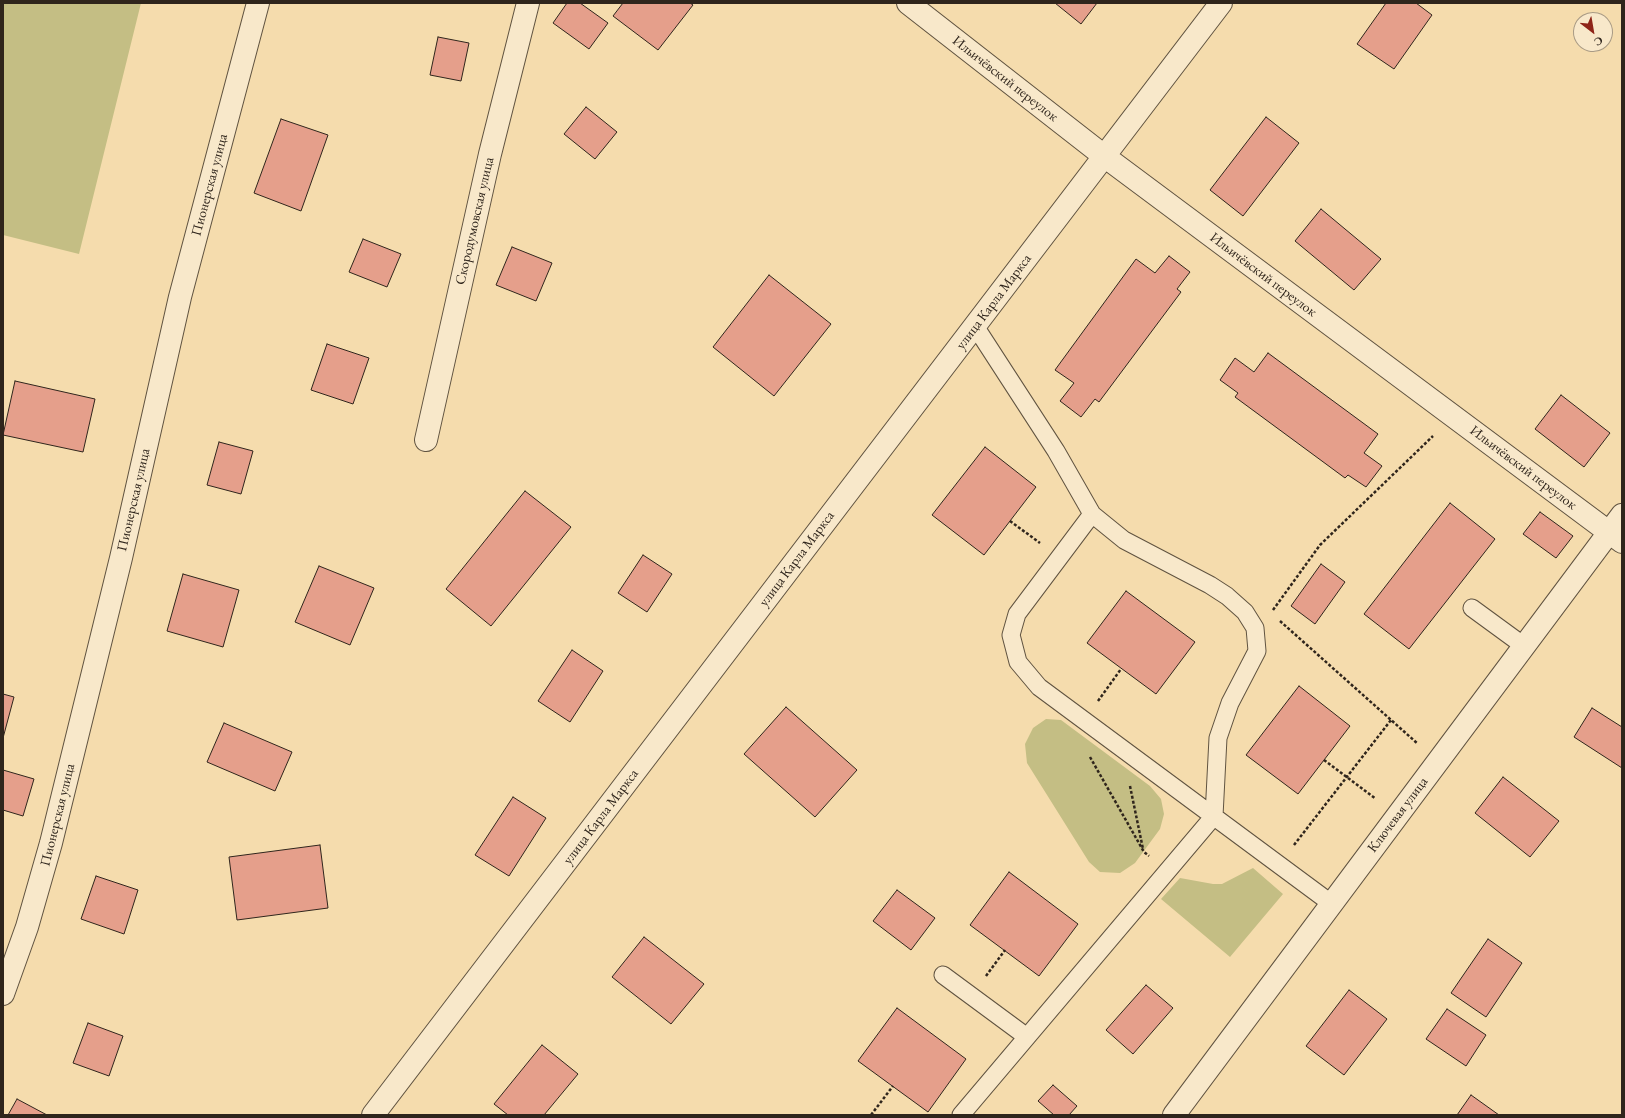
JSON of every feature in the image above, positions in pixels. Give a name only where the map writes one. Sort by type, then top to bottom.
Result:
[{"type":"street","name":"Пионерская улица","points":[[3,994],[27,927],[52,843],[121,558],[180,296],[258,3]]},
{"type":"street","name":"Скородумовская улица","points":[[426,440],[490,154],[528,3]]},
{"type":"street","name":"Ильичёвский переулок","points":[[908,3],[1104,156],[1616,537]]},
{"type":"street","name":"улица Карла Маркса","points":[[373,1115],[1222,3]]},
{"type":"street","name":"Ключевая улица","points":[[1174,1115],[1524,646],[1616,537],[1622,514]]},
{"type":"lane","points":[[962,1115],[1214,816],[1218,738],[1230,703],[1257,651],[1255,628],[1245,612],[1227,596],[1210,585],[1124,540],[1092,514],[1056,451],[975,326]]},
{"type":"lane","points":[[1092,514],[1016,614],[1011,635],[1018,662],[1039,688],[1332,904]]},
{"type":"lane","points":[[1472,608],[1524,646]]},
{"type":"lane","points":[[943,975],[1027,1037]]},
{"type":"path","points":[[1255,628],[1270,613],[1320,545],[1454,416]]},
{"type":"path","points":[[1010,520],[1059,558]]},
{"type":"path","points":[[1270,613],[1438,761]]},
{"type":"path","points":[[1122,669],[1076,731],[1144,852],[1126,769],[1134,758]]},
{"type":"path","points":[[1279,865],[1391,720]]},
{"type":"path","points":[[1324,760],[1397,816]]},
{"type":"path","points":[[971,996],[1005,950]]},
{"type":"path","points":[[871,1115],[893,1086]]},
{"type":"shaded area","points":[[3,3],[141,3],[79,254],[3,235]]},
{"type":"shaded area","points":[[1046,719],[1061,720],[1150,786],[1161,799],[1164,814],[1160,829],[1135,863],[1120,873],[1100,872],[1089,862],[1027,763],[1025,744],[1033,728]]},
{"type":"shaded area","points":[[1253,868],[1283,894],[1230,957],[1161,899],[1180,878],[1213,884],[1222,884]]},
{"type":"building","points":[[567,3],[580,3],[608,23],[589,49],[553,23]]},
{"type":"building","points":[[623,3],[690,3],[693,5],[658,50],[613,16]]},
{"type":"building","points":[[1055,3],[1097,3],[1081,24]]},
{"type":"building","points":[[1386,3],[1416,3],[1432,15],[1394,69],[1357,44]]},
{"type":"building","points":[[438,37],[469,43],[461,81],[430,75]]},
{"type":"building","points":[[586,107],[617,132],[595,159],[564,134]]},
{"type":"building","points":[[1266,117],[1299,143],[1243,216],[1210,190]]},
{"type":"building","points":[[281,119],[328,135],[301,211],[254,193]]},
{"type":"building","points":[[1321,209],[1381,259],[1354,290],[1295,241]]},
{"type":"building","points":[[363,239],[401,254],[387,287],[349,272]]},
{"type":"building","points":[[512,247],[552,263],[536,301],[496,285]]},
{"type":"building","points":[[1169,256],[1190,272],[1177,289],[1181,292],[1099,402],[1095,399],[1081,417],[1060,401],[1074,383],[1055,370],[1136,259],[1155,273]]},
{"type":"building","points":[[769,275],[831,324],[774,396],[713,347]]},
{"type":"building","points":[[327,344],[369,358],[353,404],[311,390]]},
{"type":"building","points":[[1268,353],[1378,434],[1364,453],[1382,466],[1366,487],[1348,475],[1345,478],[1235,397],[1238,393],[1220,380],[1235,358],[1254,372]]},
{"type":"building","points":[[15,381],[95,399],[83,452],[3,435]]},
{"type":"building","points":[[1561,395],[1610,433],[1584,467],[1535,429]]},
{"type":"building","points":[[219,442],[253,451],[241,494],[207,485]]},
{"type":"building","points":[[985,447],[1036,487],[984,555],[932,515]]},
{"type":"building","points":[[525,491],[571,527],[491,626],[446,589]]},
{"type":"building","points":[[1450,503],[1495,539],[1409,649],[1364,614]]},
{"type":"building","points":[[1540,512],[1573,536],[1556,558],[1523,534]]},
{"type":"building","points":[[643,555],[672,574],[647,612],[618,593]]},
{"type":"building","points":[[1321,564],[1345,582],[1315,624],[1291,606]]},
{"type":"building","points":[[319,566],[374,588],[350,645],[295,622]]},
{"type":"building","points":[[183,574],[239,590],[223,647],[167,631]]},
{"type":"building","points":[[1126,591],[1195,642],[1156,694],[1087,643]]},
{"type":"building","points":[[572,650],[603,671],[570,722],[538,701]]},
{"type":"building","points":[[1299,686],[1350,726],[1298,794],[1246,755]]},
{"type":"building","points":[[3,694],[14,697],[3,738]]},
{"type":"building","points":[[786,707],[857,770],[815,817],[744,754]]},
{"type":"building","points":[[1592,708],[1622,727],[1622,768],[1574,737]]},
{"type":"building","points":[[224,723],[292,752],[275,791],[207,762]]},
{"type":"building","points":[[3,770],[34,779],[23,816],[3,810]]},
{"type":"building","points":[[1503,777],[1559,821],[1530,857],[1475,813]]},
{"type":"building","points":[[513,797],[546,818],[509,876],[475,855]]},
{"type":"building","points":[[320,845],[328,908],[237,920],[229,857]]},
{"type":"building","points":[[1009,872],[1078,924],[1039,976],[970,925]]},
{"type":"building","points":[[96,876],[138,890],[124,934],[81,919]]},
{"type":"building","points":[[897,890],[935,918],[911,950],[873,921]]},
{"type":"building","points":[[644,937],[704,984],[671,1024],[612,977]]},
{"type":"building","points":[[1488,939],[1522,963],[1486,1017],[1451,993]]},
{"type":"building","points":[[1146,985],[1173,1008],[1133,1054],[1106,1030]]},
{"type":"building","points":[[1349,990],[1387,1019],[1344,1075],[1306,1046]]},
{"type":"building","points":[[897,1008],[966,1059],[928,1112],[858,1061]]},
{"type":"building","points":[[1447,1009],[1486,1035],[1466,1066],[1426,1039]]},
{"type":"building","points":[[88,1023],[123,1036],[109,1076],[73,1063]]},
{"type":"building","points":[[542,1045],[578,1074],[544,1115],[508,1115],[494,1104]]},
{"type":"building","points":[[1053,1085],[1077,1106],[1069,1115],[1054,1115],[1038,1101]]},
{"type":"building","points":[[1471,1095],[1499,1115],[1457,1115]]},
{"type":"building","points":[[17,1099],[47,1115],[8,1115]]}]
